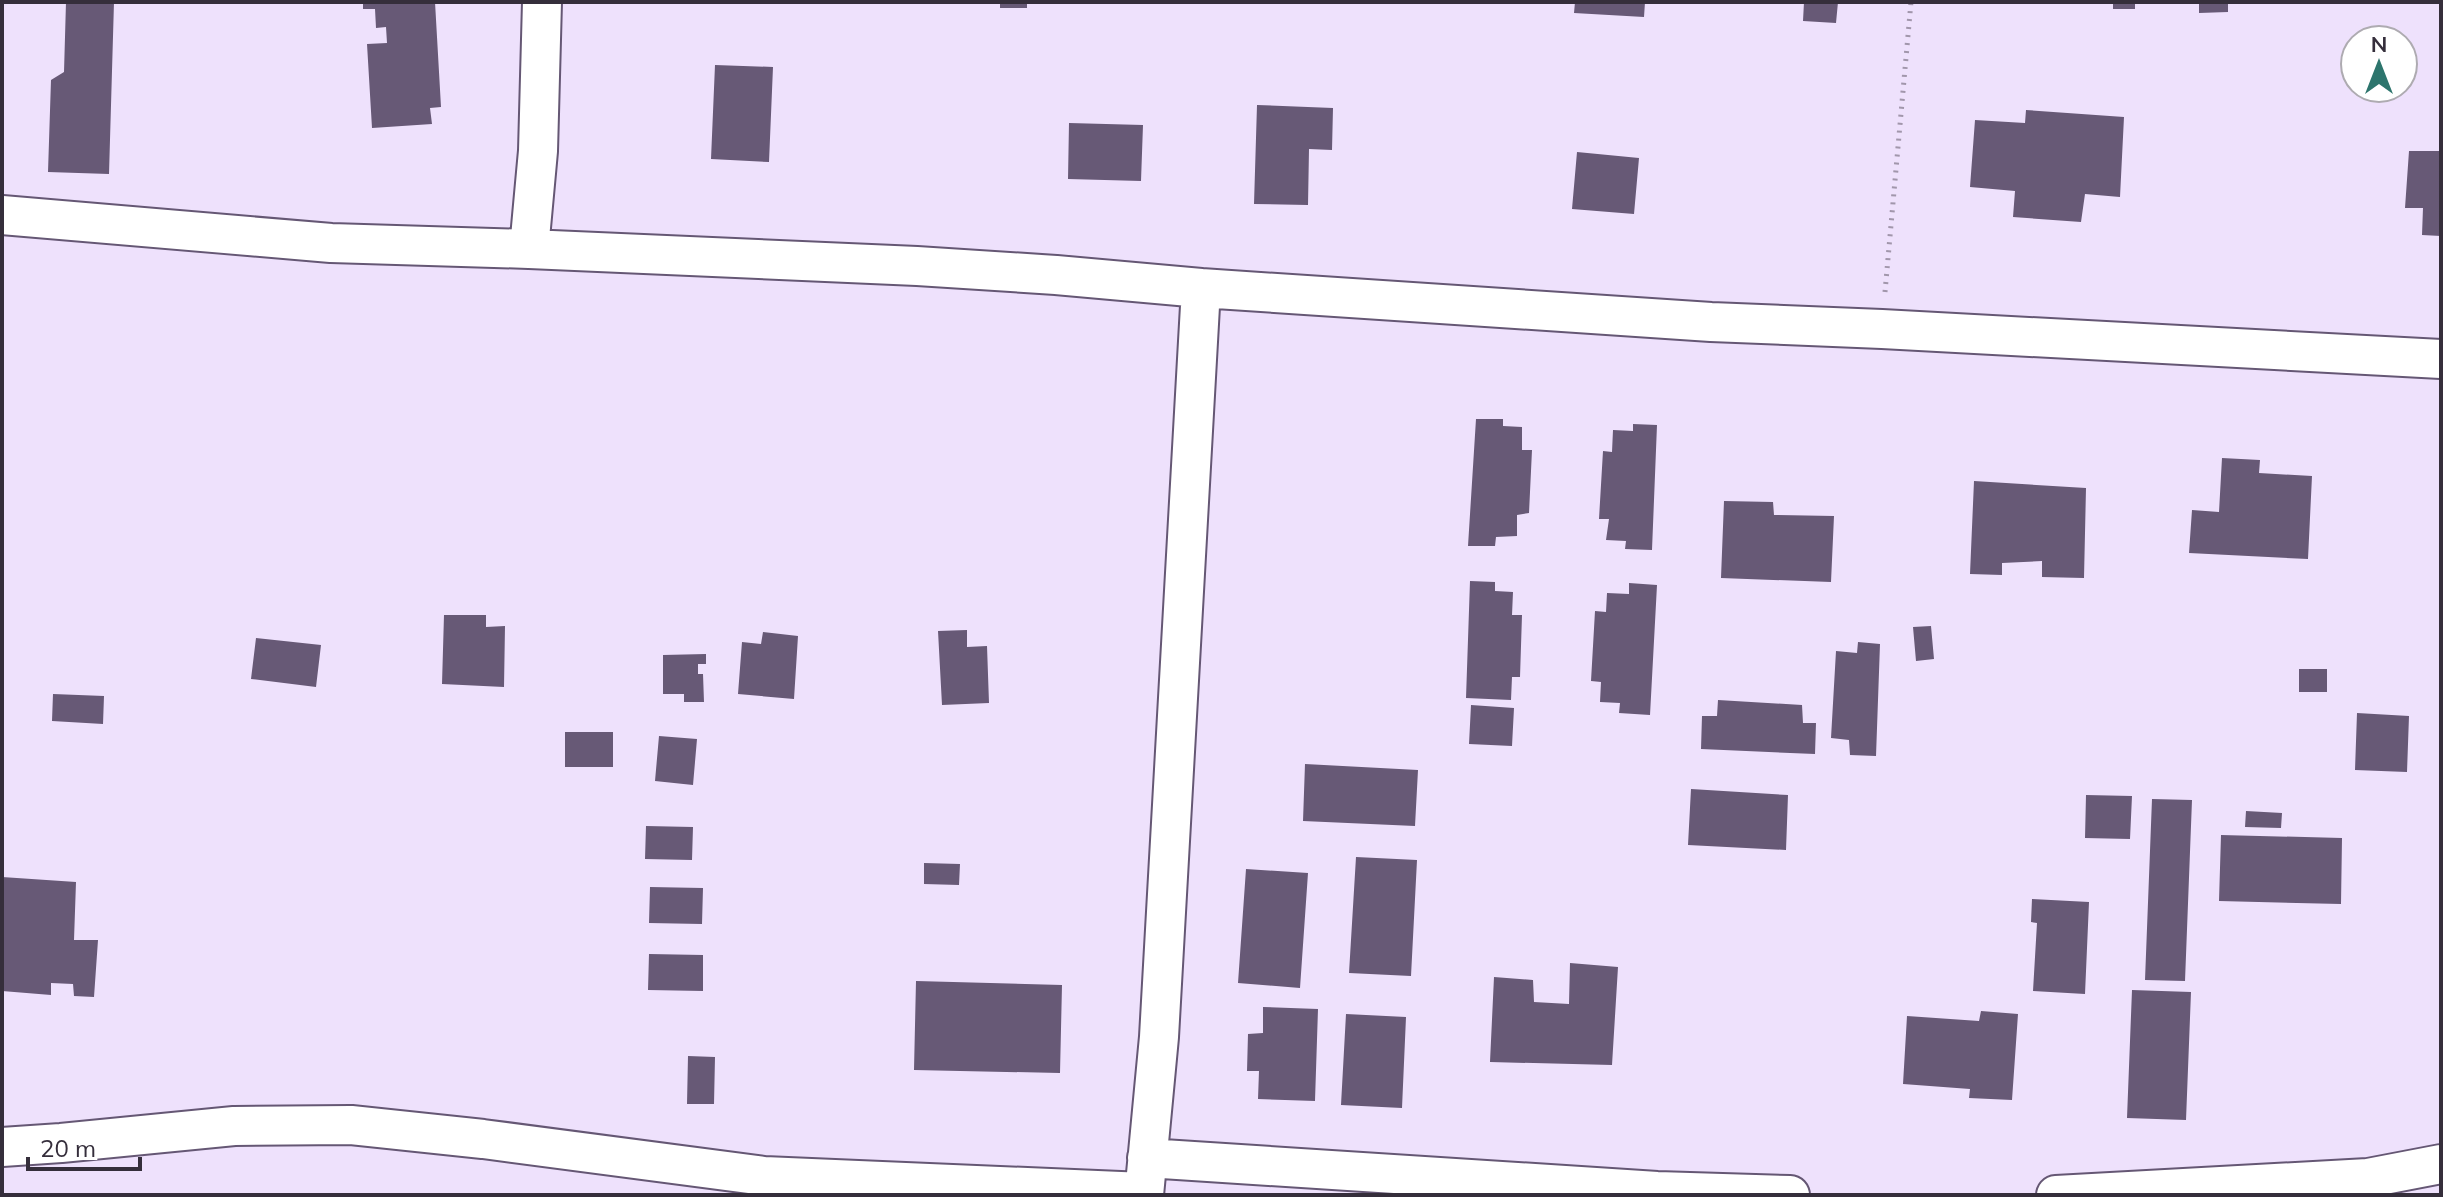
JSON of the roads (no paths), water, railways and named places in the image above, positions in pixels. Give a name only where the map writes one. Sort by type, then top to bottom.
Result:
[{"type":"street","points":[[529,249],[538,151],[542,2]]},
{"type":"street","points":[[2,215],[331,243],[948,268],[1711,322],[2441,359]]},
{"type":"street","points":[[1145,1182],[1159,1037],[1201,288]]},
{"type":"street","points":[[2,1147],[234,1126],[351,1125],[764,1176],[1790,1195]]},
{"type":"street","points":[[2056,1195],[2368,1178],[2441,1164]]}]
